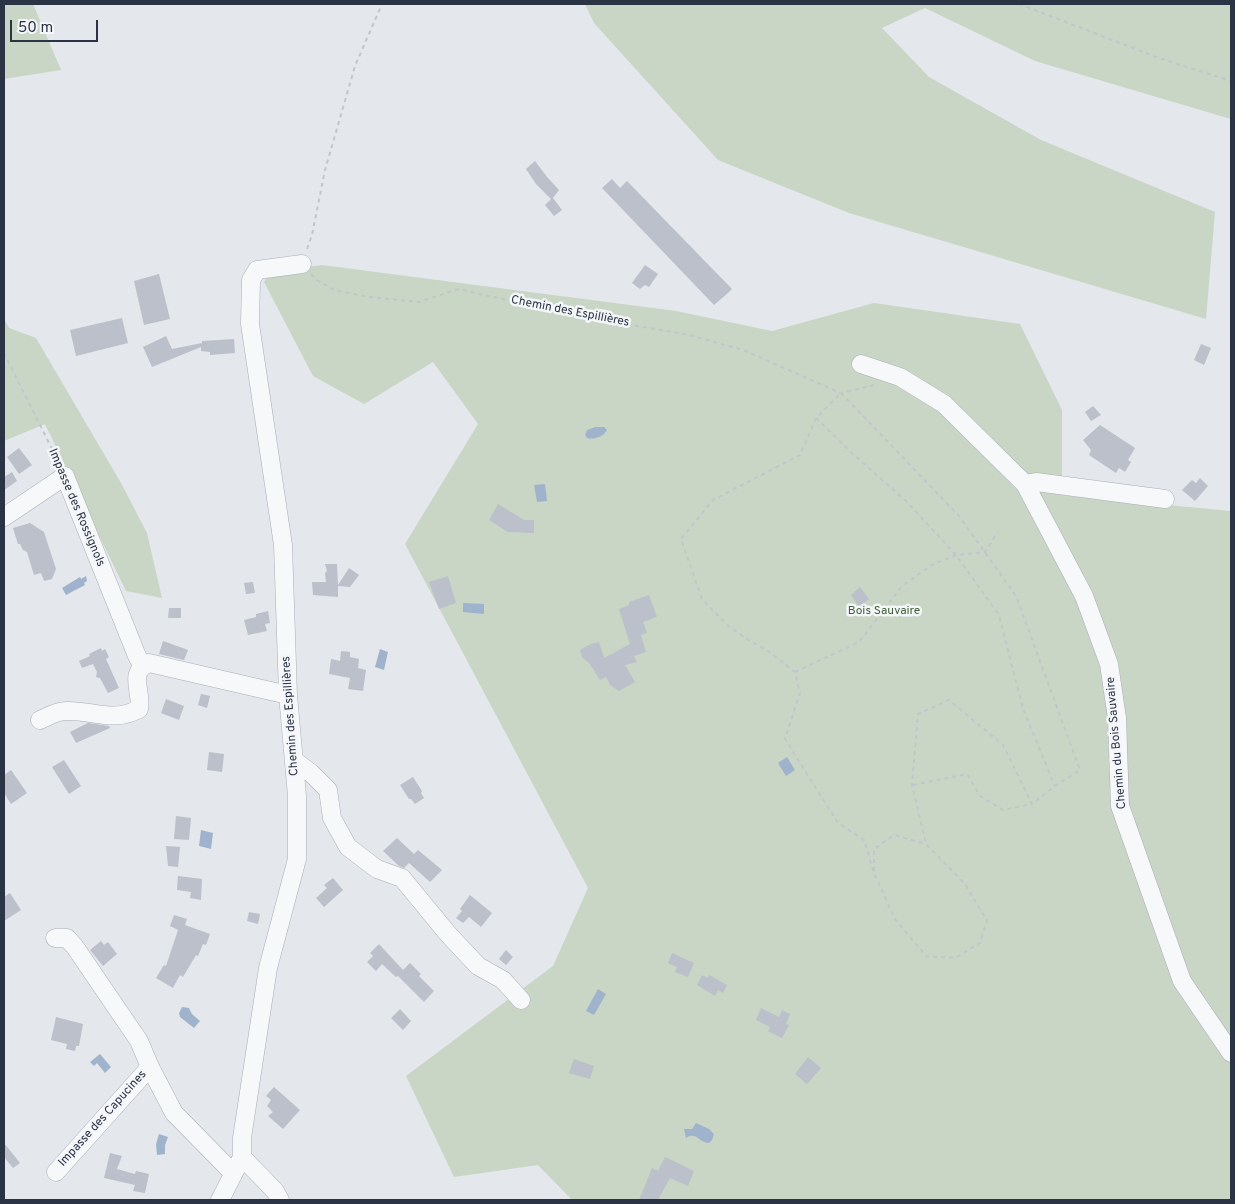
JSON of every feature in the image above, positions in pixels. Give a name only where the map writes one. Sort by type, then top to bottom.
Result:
[{"type":"street","name":"Chemin des Espillières","points":[[220,1200],[242,1157],[242,1138],[268,968],[298,859],[295,761],[288,695],[283,544],[250,324],[251,280],[257,270],[302,264]]},
{"type":"street","name":"Chemin du Bois Sauvaire","points":[[861,364],[900,378],[944,404],[1025,484],[1084,596],[1109,664],[1117,718],[1120,806],[1182,981],[1231,1054]]},
{"type":"street","points":[[4,517],[65,476]]},
{"type":"street","name":"Impasse des Rossignols","points":[[65,476],[142,666]]},
{"type":"street","points":[[1025,484],[1036,482],[1165,499]]},
{"type":"street","points":[[40,720],[58,712],[67,711],[120,716],[129,715],[139,709],[141,702],[136,686],[139,672],[142,666],[149,663],[288,695]]},
{"type":"street","points":[[295,761],[328,790],[332,818],[348,847],[377,869],[402,878],[448,934],[478,966],[503,980],[521,1000]]},
{"type":"street","name":"Impasse des Capucines","points":[[55,938],[67,938],[75,947],[139,1041],[174,1113],[233,1173]]},
{"type":"street","name":"Impasse des Capucines","points":[[56,1172],[150,1067]]},
{"type":"street","points":[[242,1157],[275,1191],[280,1200]]},
{"type":"path","points":[[302,264],[312,235],[325,170],[355,66],[382,4]]},
{"type":"path","points":[[1019,4],[1159,58],[1231,81]]},
{"type":"path","name":"Chemin des Espillières","points":[[302,264],[317,280],[334,290],[369,297],[419,302],[458,289],[569,314],[689,335],[743,350],[841,393]]},
{"type":"path","name":"Impasse des Rossignols","points":[[4,353],[65,476]]},
{"type":"path","points":[[874,873],[874,849],[894,835],[926,844],[965,884],[987,921],[980,943],[955,958],[926,956],[895,919],[874,873],[864,840],[838,823],[785,739],[800,693],[795,672],[768,651],[727,625],[702,600],[681,539],[713,500],[800,455],[816,418],[841,393],[875,384]]},
{"type":"path","points":[[841,393],[959,516],[1016,596],[1080,770],[1032,804],[1003,810],[980,796],[967,774],[912,785]]},
{"type":"path","points":[[816,418],[854,456],[906,501],[956,555],[998,615],[1023,708],[1055,786]]},
{"type":"path","points":[[985,552],[998,532]]},
{"type":"path","points":[[795,672],[859,642],[902,586],[932,565],[956,555],[985,552]]},
{"type":"path","points":[[926,844],[912,785],[918,714],[949,700],[1003,745],[1032,804]]},
{"type":"green space","points":[[4,4],[33,4],[61,70],[4,79]]},
{"type":"green space","points":[[585,4],[1231,4],[1231,119],[1035,61],[925,8],[882,28],[929,77],[1041,140],[1215,212],[1206,319],[849,213],[718,160],[594,23]]},
{"type":"green space","name":"Bois Sauvaire","points":[[322,265],[676,311],[772,331],[874,303],[1020,324],[1062,410],[1062,495],[1231,511],[1231,1200],[572,1200],[538,1165],[454,1177],[406,1076],[553,966],[588,888],[405,544],[478,424],[433,362],[364,404],[313,376],[264,282],[271,271]]},
{"type":"green space","points":[[4,319],[9,328],[36,338],[121,483],[147,533],[162,598],[126,591],[45,424],[4,441]]},
{"type":"water","points":[[595,427],[604,427],[607,430],[593,439],[587,438],[585,435],[587,430]]},
{"type":"water","points":[[545,484],[547,501],[537,502],[534,485]]},
{"type":"water","points":[[86,576],[87,581],[84,583],[85,585],[66,595],[62,588],[80,577],[81,579]]},
{"type":"water","points":[[463,603],[484,604],[484,614],[463,612]]},
{"type":"water","points":[[380,649],[388,652],[384,670],[375,667]]},
{"type":"water","points":[[787,757],[795,770],[786,776],[778,763]]},
{"type":"water","points":[[201,830],[213,833],[211,849],[199,846]]},
{"type":"water","points":[[598,989],[606,994],[594,1015],[586,1011]]},
{"type":"water","points":[[182,1007],[189,1008],[192,1014],[200,1021],[194,1028],[180,1017],[179,1013]]},
{"type":"water","points":[[100,1054],[111,1067],[105,1073],[97,1063],[94,1066],[90,1062]]},
{"type":"water","points":[[696,1123],[709,1129],[714,1134],[709,1143],[692,1136],[686,1138],[684,1129],[692,1129]]},
{"type":"water","points":[[159,1134],[168,1137],[165,1145],[165,1154],[157,1155],[156,1144]]},
{"type":"building","points":[[535,161],[559,190],[553,198],[562,210],[554,216],[545,205],[551,199],[536,184],[526,169]]},
{"type":"building","points":[[612,179],[620,188],[627,181],[732,289],[714,305],[602,188]]},
{"type":"building","points":[[645,265],[658,274],[649,287],[645,285],[640,289],[632,283]]},
{"type":"building","points":[[159,274],[170,319],[144,325],[134,281]]},
{"type":"building","points":[[122,318],[128,343],[76,356],[70,330]]},
{"type":"building","points":[[166,336],[172,349],[202,343],[202,341],[234,339],[235,353],[210,355],[210,352],[201,351],[201,347],[152,367],[143,347]]},
{"type":"building","points":[[1201,344],[1211,348],[1204,365],[1194,360]]},
{"type":"building","points":[[1093,406],[1101,415],[1091,421],[1085,412]]},
{"type":"building","points":[[1100,425],[1135,448],[1128,460],[1131,462],[1125,472],[1119,468],[1116,473],[1089,455],[1091,450],[1083,440]]},
{"type":"building","points":[[19,448],[32,465],[19,474],[7,457]]},
{"type":"building","points":[[12,472],[17,481],[4,490],[4,477]]},
{"type":"building","points":[[1200,478],[1208,486],[1195,501],[1182,490],[1192,480],[1196,483]]},
{"type":"building","points":[[498,504],[524,520],[534,520],[534,533],[508,532],[489,520]]},
{"type":"building","points":[[30,523],[44,532],[56,569],[52,579],[44,581],[41,573],[34,575],[27,552],[18,544],[13,528]]},
{"type":"building","points":[[325,564],[337,564],[338,585],[349,568],[359,575],[350,587],[338,586],[338,597],[313,595],[312,582],[326,582],[325,573],[327,571]]},
{"type":"building","points":[[448,576],[456,603],[439,609],[429,582]]},
{"type":"building","points":[[253,582],[255,593],[246,594],[244,583]]},
{"type":"building","points":[[860,587],[869,599],[859,607],[851,595]]},
{"type":"building","points":[[649,595],[657,617],[643,622],[647,633],[641,635],[646,652],[634,656],[637,662],[625,665],[635,682],[619,691],[610,685],[606,677],[600,680],[590,664],[582,657],[580,650],[599,642],[604,658],[630,644],[619,609],[629,605],[629,602]]},
{"type":"building","points":[[169,608],[181,608],[181,618],[168,618]]},
{"type":"building","points":[[268,611],[270,623],[265,624],[267,631],[248,635],[244,620]]},
{"type":"building","points":[[163,641],[188,650],[184,660],[159,654]]},
{"type":"building","points":[[101,648],[102,651],[105,649],[109,657],[106,659],[119,688],[108,693],[100,678],[96,677],[97,672],[93,664],[82,668],[79,661]]},
{"type":"building","points":[[341,651],[350,652],[350,657],[359,659],[358,668],[366,670],[363,691],[348,689],[350,678],[329,674],[331,659],[340,661]]},
{"type":"building","points":[[201,694],[210,696],[207,708],[198,705]]},
{"type":"building","points":[[166,699],[184,706],[179,720],[161,713]]},
{"type":"building","points":[[88,723],[109,726],[110,728],[76,743],[70,732]]},
{"type":"building","points":[[209,752],[224,754],[222,772],[207,770]]},
{"type":"building","points":[[64,760],[81,786],[69,794],[52,767]]},
{"type":"building","points":[[11,770],[27,793],[11,804],[4,793],[4,775]]},
{"type":"building","points":[[413,777],[424,798],[415,804],[409,799],[400,785]]},
{"type":"building","points":[[176,816],[191,818],[189,840],[174,839]]},
{"type":"building","points":[[397,838],[414,854],[418,850],[442,870],[430,882],[409,863],[404,868],[399,866],[383,851]]},
{"type":"building","points":[[166,846],[180,847],[178,867],[168,866]]},
{"type":"building","points":[[178,876],[202,879],[201,900],[190,898],[191,892],[177,890]]},
{"type":"building","points":[[333,878],[343,890],[324,907],[316,898],[327,888],[324,885]]},
{"type":"building","points":[[10,893],[21,910],[4,921],[4,897]]},
{"type":"building","points":[[470,895],[492,913],[481,927],[469,917],[463,923],[456,918]]},
{"type":"building","points":[[249,912],[260,914],[258,924],[247,921]]},
{"type":"building","points":[[174,915],[187,919],[185,925],[210,934],[206,945],[203,944],[198,956],[196,955],[183,977],[180,975],[173,988],[156,978],[164,965],[166,966],[178,930],[170,926]]},
{"type":"building","points":[[101,941],[104,945],[108,942],[117,954],[103,966],[90,950]]},
{"type":"building","points":[[379,944],[403,970],[410,963],[421,974],[419,976],[434,991],[424,1002],[398,976],[396,977],[382,964],[376,971],[367,962],[373,956],[370,953]]},
{"type":"building","points":[[506,950],[513,957],[506,965],[499,959]]},
{"type":"building","points":[[672,953],[694,963],[688,977],[675,972],[677,967],[668,963]]},
{"type":"building","points":[[702,975],[708,978],[709,975],[727,985],[723,993],[718,990],[715,996],[697,985]]},
{"type":"building","points":[[761,1008],[779,1017],[782,1010],[790,1014],[786,1024],[789,1025],[782,1038],[768,1031],[770,1027],[756,1020]]},
{"type":"building","points":[[400,1009],[411,1021],[403,1030],[391,1018]]},
{"type":"building","points":[[56,1017],[83,1024],[79,1046],[76,1046],[75,1051],[66,1049],[67,1044],[51,1040]]},
{"type":"building","points":[[808,1057],[821,1068],[807,1084],[795,1074]]},
{"type":"building","points":[[574,1059],[594,1066],[590,1079],[569,1073]]},
{"type":"building","points":[[274,1087],[300,1110],[283,1129],[268,1116],[273,1112],[267,1106],[271,1100],[266,1096]]},
{"type":"building","points":[[4,1143],[20,1163],[13,1168],[4,1157]]},
{"type":"building","points":[[110,1153],[122,1156],[117,1169],[135,1174],[136,1171],[149,1174],[145,1193],[133,1191],[135,1185],[104,1178]]},
{"type":"building","points":[[665,1157],[694,1171],[688,1186],[670,1178],[658,1200],[639,1200],[652,1168],[658,1171]]}]
